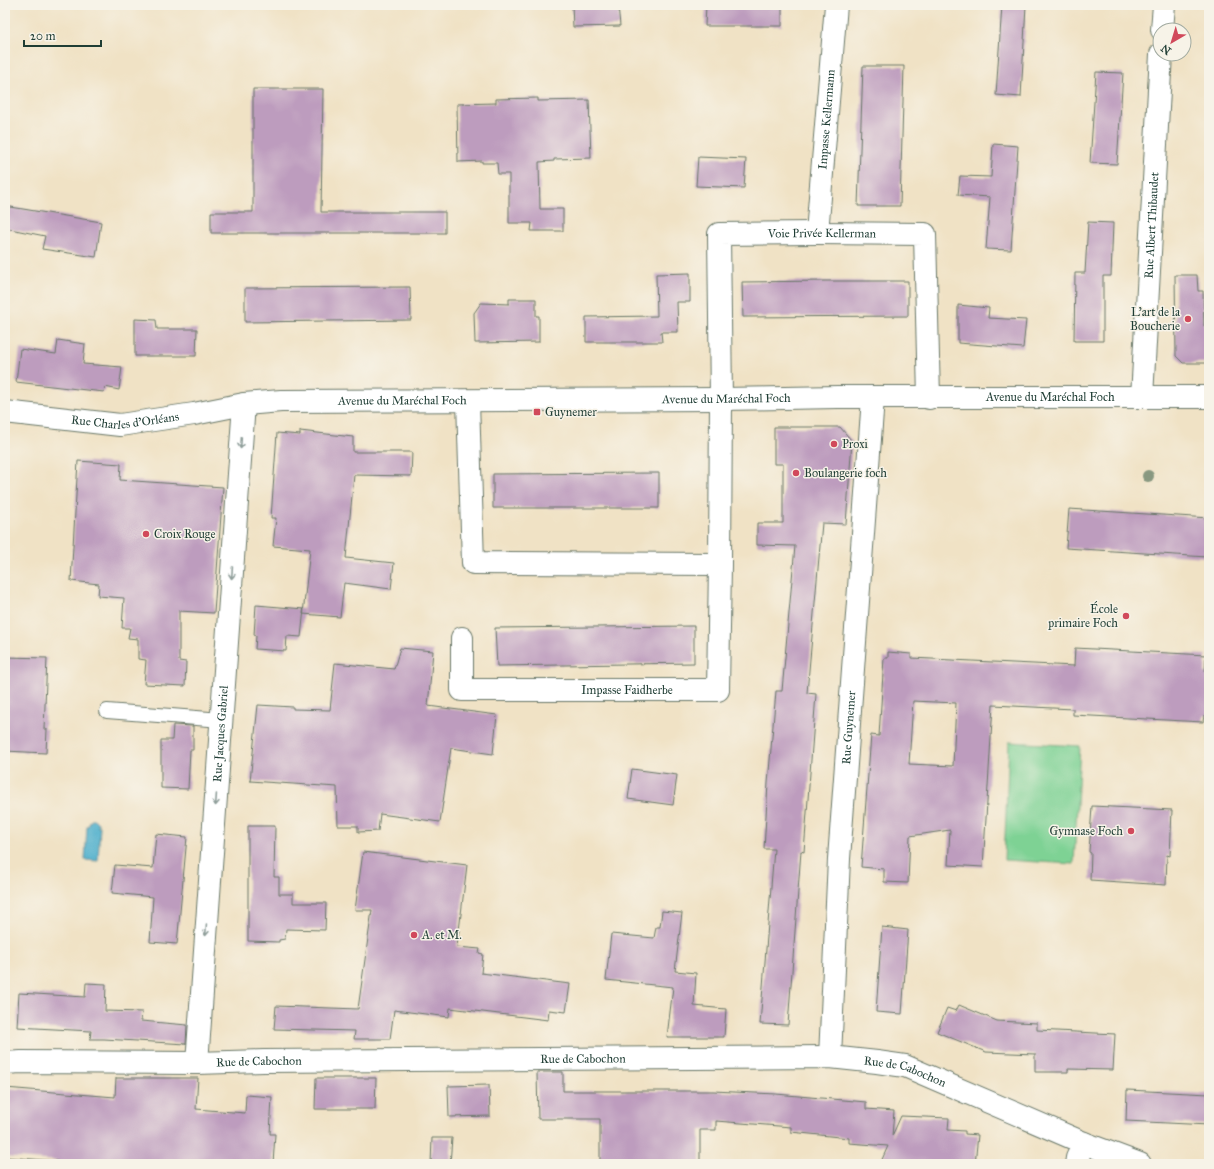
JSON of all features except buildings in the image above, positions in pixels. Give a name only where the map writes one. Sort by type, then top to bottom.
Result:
[{"type":"street","name":"Impasse Kellermann","points":[[817,233],[836,5]]},
{"type":"street","points":[[1163,22],[1164,5]]},
{"type":"street","name":"Rue Albert Thibaudet","points":[[1142,397],[1161,62]]},
{"type":"street","name":"Voie Privée Kellerman","points":[[721,399],[719,234],[817,233],[925,234],[929,398]]},
{"type":"street","name":"Avenue du Maréchal Foch","points":[[244,404],[281,401],[1209,397]]},
{"type":"street","name":"Rue Guynemer","points":[[830,1057],[839,859],[873,398]]},
{"type":"street","name":"Impasse Faidherbe","points":[[462,638],[462,690],[718,690],[721,399]]},
{"type":"street","points":[[468,401],[473,563],[720,564]]},
{"type":"street","name":"Rue Charles d'Orléans","points":[[5,412],[120,426],[244,404]]},
{"type":"street","name":"Rue Jacques Gabriel","points":[[197,1063],[244,404]]},
{"type":"street","name":"Rue de Cabochon","points":[[5,1063],[197,1063],[250,1061],[830,1057],[905,1066],[1084,1143],[1140,1164]]},
{"type":"street","points":[[1076,1164],[1076,1158],[1084,1143]]},
{"type":"lane","points":[[107,711],[222,720]]},
{"type":"green space","points":[[1009,742],[1080,746],[1074,864],[1004,860]]},
{"type":"water","points":[[94,819],[98,823],[98,826],[100,826],[98,861],[85,860],[87,826],[89,825],[90,821]]},
{"type":"place","name":"L'art de la Boucherie","points":[[1188,319]]},
{"type":"place","name":"Guynemer","points":[[537,412]]},
{"type":"place","name":"Proxi","points":[[834,444]]},
{"type":"place","name":"Boulangerie foch","points":[[796,473]]},
{"type":"place","name":"Croix Rouge","points":[[146,534]]},
{"type":"place","name":"École primaire Foch","points":[[1126,616]]},
{"type":"place","name":"Gymnase Foch","points":[[1131,831]]},
{"type":"place","name":"A. et M.","points":[[414,935]]}]
